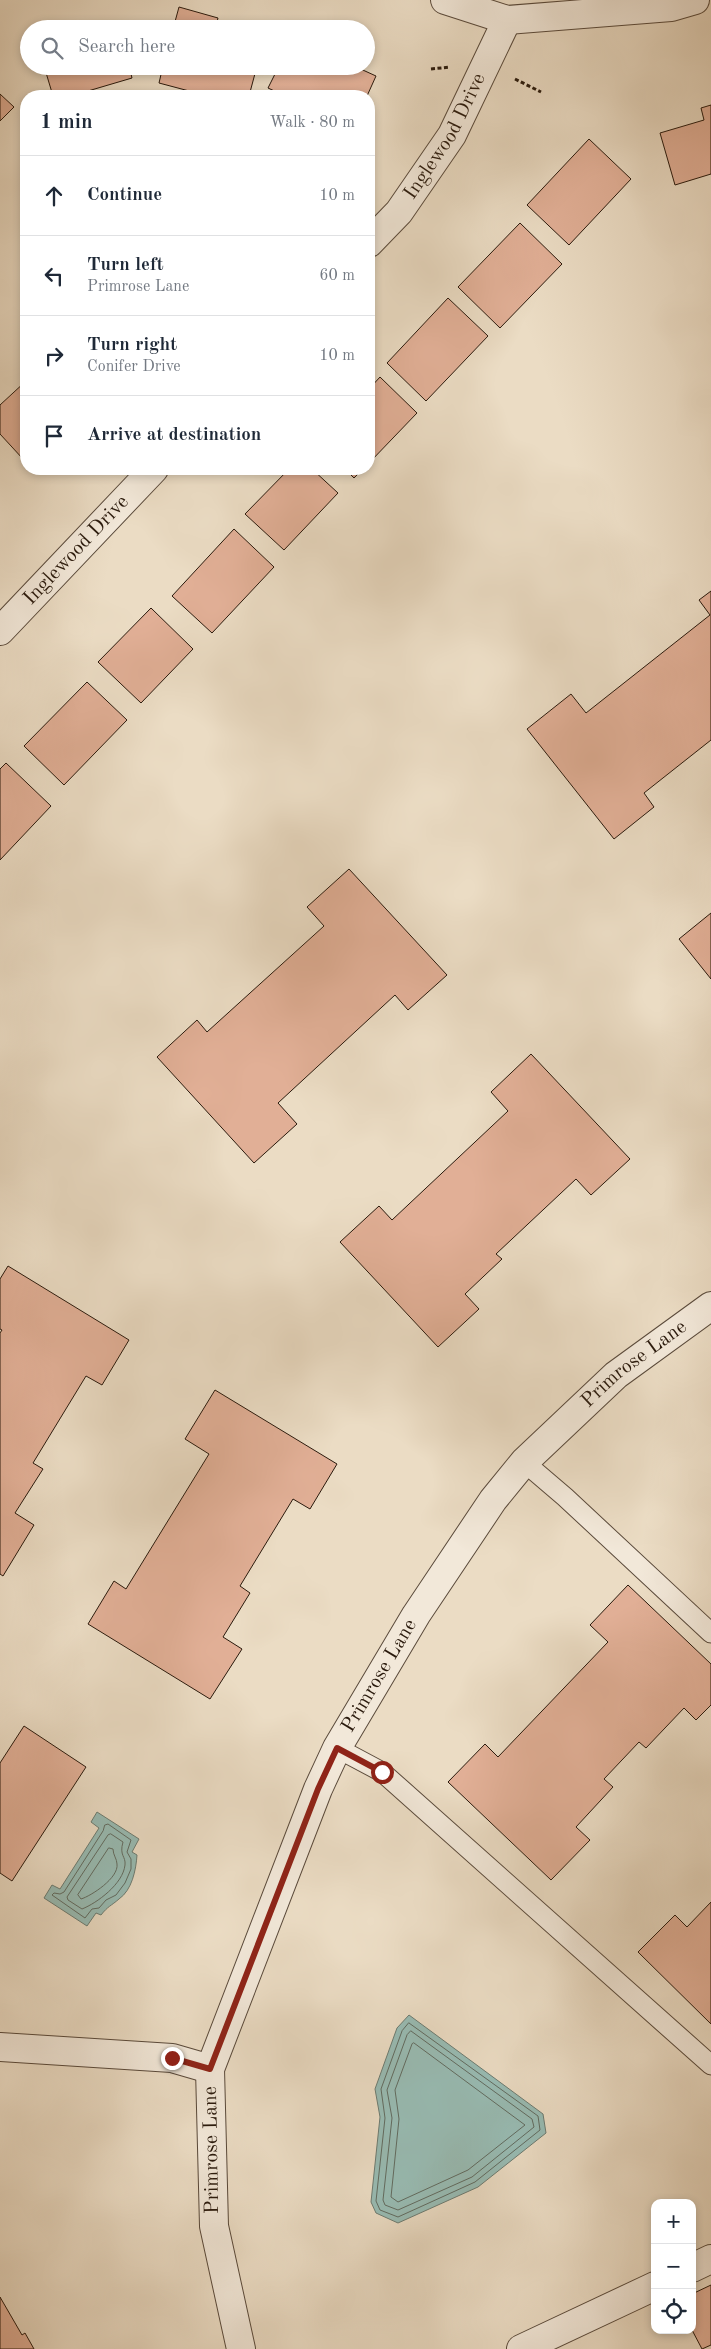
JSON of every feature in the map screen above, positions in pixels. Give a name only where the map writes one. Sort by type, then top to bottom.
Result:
[{"type":"street","points":[[445,0],[507,20],[671,7],[695,0]]},
{"type":"street","name":"Inglewood Drive","points":[[375,237],[399,212],[452,135],[507,20]]},
{"type":"street","name":"Inglewood Drive","points":[[0,631],[148,475]]},
{"type":"street","name":"Primrose Lane","points":[[241,2349],[214,2226],[210,2069],[318,1789],[337,1748],[416,1615],[493,1500],[524,1462],[616,1374],[711,1306]]},
{"type":"street","points":[[0,2047],[172,2058],[210,2069]]},
{"type":"street","points":[[696,2266],[711,2259]]},
{"type":"street","points":[[521,2349],[651,2288]]},
{"type":"lane","points":[[524,1462],[565,1497],[711,1633]]},
{"type":"lane","points":[[337,1748],[382,1772],[711,2065]]},
{"type":"path","points":[[431,69],[455,66]]},
{"type":"path","points":[[515,79],[541,92]]},
{"type":"water","points":[[97,1812],[139,1839],[132,1852],[137,1855],[130,1885],[123,1895],[101,1915],[96,1913],[87,1926],[44,1898],[52,1885],[60,1889],[99,1828],[91,1822]]},
{"type":"water","points":[[409,2015],[543,2114],[546,2133],[478,2187],[398,2223],[376,2213],[371,2202],[380,2117],[375,2089],[397,2028]]},
{"type":"building","points":[[179,7],[218,18],[217,20],[175,20]]},
{"type":"building","points":[[47,75],[131,75],[132,78],[91,90],[51,90]]},
{"type":"building","points":[[161,75],[255,75],[251,90],[185,90],[159,83]]},
{"type":"building","points":[[274,75],[376,76],[370,90],[272,90],[268,88]]},
{"type":"building","points":[[0,94],[14,107],[0,121]]},
{"type":"building","points":[[711,105],[711,174],[675,185],[660,133],[704,120],[701,108]]},
{"type":"building","points":[[589,139],[631,179],[569,245],[527,205]]},
{"type":"building","points":[[520,223],[562,264],[500,328],[458,287]]},
{"type":"building","points":[[448,298],[488,336],[426,401],[387,363]]},
{"type":"building","points":[[380,377],[417,413],[375,457],[375,382]]},
{"type":"building","points":[[20,387],[20,456],[0,434],[0,405]]},
{"type":"building","points":[[283,475],[318,475],[338,493],[284,550],[245,514]]},
{"type":"building","points":[[234,529],[274,567],[212,633],[172,596]]},
{"type":"building","points":[[711,591],[711,740],[644,793],[654,807],[614,839],[527,729],[571,694],[586,713],[710,615],[699,600]]},
{"type":"building","points":[[151,608],[193,649],[141,703],[98,662]]},
{"type":"building","points":[[87,682],[127,720],[64,785],[24,746]]},
{"type":"building","points":[[6,763],[51,806],[0,860],[0,769]]},
{"type":"building","points":[[349,869],[447,975],[408,1010],[395,995],[278,1103],[297,1124],[254,1163],[157,1057],[197,1020],[207,1032],[324,926],[307,907]]},
{"type":"building","points":[[711,913],[711,979],[679,939]]},
{"type":"building","points":[[531,1054],[630,1159],[591,1195],[576,1179],[496,1254],[502,1259],[465,1294],[479,1309],[438,1347],[340,1242],[379,1206],[392,1220],[508,1111],[491,1092]]},
{"type":"building","points":[[8,1266],[129,1340],[102,1385],[86,1376],[33,1463],[43,1469],[15,1513],[34,1525],[3,1576],[0,1574],[0,1333],[2,1330],[0,1329],[0,1279]]},
{"type":"building","points":[[215,1390],[337,1464],[310,1509],[293,1499],[240,1586],[250,1593],[223,1637],[242,1649],[210,1699],[88,1624],[114,1581],[126,1589],[209,1454],[185,1439]]},
{"type":"building","points":[[628,1585],[711,1664],[711,1705],[696,1720],[684,1708],[646,1748],[639,1742],[604,1779],[613,1787],[576,1827],[590,1840],[551,1880],[448,1782],[485,1744],[498,1757],[608,1642],[590,1625]]},
{"type":"building","points":[[24,1726],[86,1767],[12,1881],[0,1873],[0,1763]]},
{"type":"building","points":[[711,1902],[711,2024],[638,1952],[675,1915],[687,1927]]},
{"type":"building","points":[[711,2285],[711,2345],[702,2349],[694,2334],[696,2334],[696,2292]]},
{"type":"building","points":[[0,2297],[22,2335],[25,2333],[34,2349],[0,2349]]},
{"type":"route","points":[[172,2058],[210,2069],[318,1789],[337,1748],[382,1772]]}]
